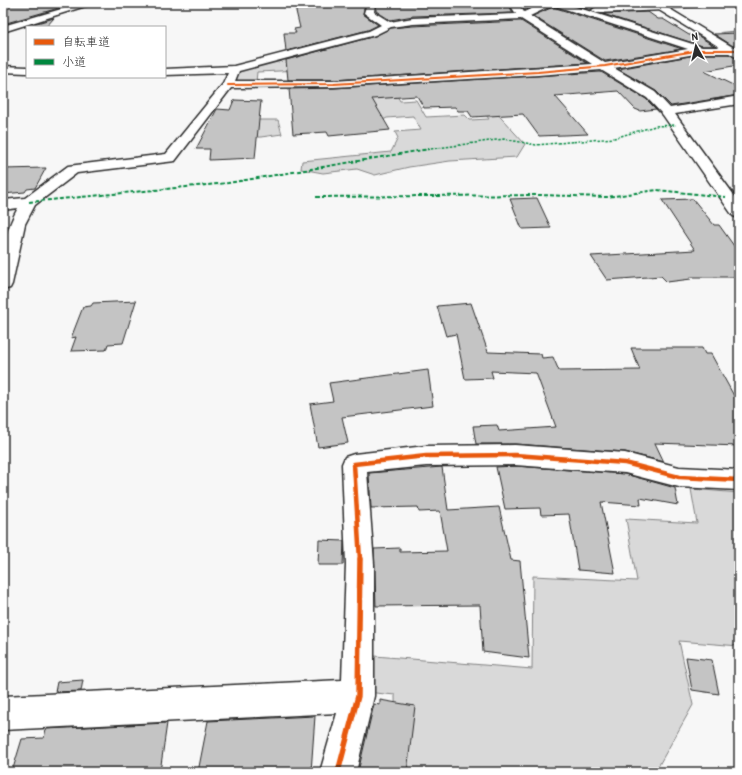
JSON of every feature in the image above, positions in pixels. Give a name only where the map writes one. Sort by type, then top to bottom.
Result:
[{"type":"street","points":[[3,29],[91,3]]},
{"type":"street","points":[[371,3],[369,13],[388,25]]},
{"type":"street","points":[[512,3],[523,16],[565,44],[605,66],[651,95],[667,112],[739,213]]},
{"type":"street","points":[[166,72],[234,69],[372,33],[388,25],[420,20],[523,16],[553,3],[580,10],[701,50]]},
{"type":"street","points":[[580,10],[698,3]]},
{"type":"street","points":[[657,5],[736,52]]},
{"type":"street","points":[[228,85],[334,84],[538,72],[605,66],[701,50],[736,52]]},
{"type":"street","points":[[3,69],[26,70]]},
{"type":"street","points":[[3,284],[17,224],[29,202],[73,169],[170,158],[174,155],[228,85],[234,69]]},
{"type":"street","points":[[667,112],[739,100]]},
{"type":"street","points":[[3,205],[29,202]]},
{"type":"street","points":[[338,772],[358,696],[360,564],[354,464],[426,456],[515,455],[625,463],[679,477],[739,480]]},
{"type":"street","points":[[3,713],[358,696]]},
{"type":"shaded area","points":[[300,54],[301,70],[257,72],[256,82],[235,82],[240,69]]},
{"type":"shaded area","points":[[479,76],[492,108],[525,144],[517,157],[450,161],[409,167],[375,175],[357,169],[323,173],[301,169],[302,161],[391,152],[398,138],[395,132],[421,130],[413,116],[387,118],[383,120],[346,95],[344,85],[389,82],[400,101],[416,100],[426,117],[465,115],[470,120],[489,119],[458,78]]},
{"type":"shaded area","points":[[237,120],[278,120],[282,134],[261,137],[225,138]]},
{"type":"shaded area","points":[[691,489],[739,493],[739,646],[679,641],[693,705],[655,772],[413,772],[396,769],[395,695],[366,692],[375,656],[532,669],[533,576],[637,581],[626,519],[697,523]]},
{"type":"building","points":[[3,3],[66,3],[62,7],[3,24],[3,19],[7,18],[3,17]]},
{"type":"building","points":[[511,3],[510,7],[513,13],[413,16],[390,20],[376,11],[376,5]]},
{"type":"building","points":[[519,3],[540,3],[524,10]]},
{"type":"building","points":[[568,3],[602,3],[609,5],[596,6],[591,10]]},
{"type":"building","points":[[320,5],[321,7],[363,5],[365,6],[363,14],[378,25],[368,30],[286,51],[284,33],[296,33],[294,29],[300,28],[295,7]]},
{"type":"building","points":[[553,7],[682,49],[605,61],[533,16]]},
{"type":"building","points":[[648,12],[658,19],[663,19],[689,35],[697,35],[714,46],[702,46],[603,14]]},
{"type":"building","points":[[54,18],[47,26],[27,26]]},
{"type":"building","points":[[521,21],[587,63],[334,80],[288,80],[286,60],[375,36],[391,28]]},
{"type":"building","points":[[739,33],[739,46],[733,46],[714,34]]},
{"type":"building","points":[[701,54],[729,54],[739,60],[739,65],[704,71],[739,88],[739,95],[671,106],[656,91],[618,69]]},
{"type":"building","points":[[601,72],[646,99],[656,109],[640,111],[635,109],[618,91],[555,96],[588,134],[539,136],[523,114],[472,117],[468,111],[458,111],[455,107],[424,108],[417,96],[372,99],[390,130],[329,136],[327,132],[293,134],[289,89],[334,88]]},
{"type":"building","points":[[234,100],[261,101],[255,158],[209,160],[210,149],[196,149],[217,109],[230,110]]},
{"type":"building","points":[[46,168],[35,188],[27,189],[25,192],[3,194],[3,169]]},
{"type":"building","points":[[537,198],[551,228],[522,229],[510,199]]},
{"type":"building","points":[[693,199],[714,225],[719,225],[739,253],[739,277],[689,277],[691,279],[667,282],[661,276],[607,280],[591,256],[695,250],[662,200]]},
{"type":"building","points":[[136,301],[123,343],[108,344],[106,350],[71,351],[76,337],[71,338],[83,307],[91,306],[93,303]]},
{"type":"building","points":[[471,303],[488,352],[541,354],[542,358],[553,357],[559,371],[640,370],[631,348],[702,348],[705,354],[711,354],[739,405],[739,446],[655,443],[664,462],[625,452],[515,444],[476,444],[473,426],[497,425],[499,431],[556,427],[536,373],[491,371],[493,378],[465,379],[456,334],[446,336],[437,306]]},
{"type":"building","points":[[428,370],[433,406],[342,417],[348,443],[318,447],[310,404],[333,401],[329,383]]},
{"type":"building","points":[[515,466],[625,474],[675,488],[678,505],[640,498],[641,505],[601,502],[615,573],[578,570],[569,514],[541,515],[540,508],[505,509],[496,467]]},
{"type":"building","points":[[442,467],[448,510],[499,507],[511,560],[520,561],[529,658],[483,652],[480,605],[376,606],[374,549],[400,548],[400,552],[447,551],[440,511],[419,512],[418,507],[371,508],[369,473]]},
{"type":"building","points":[[319,540],[344,541],[343,565],[318,565]]},
{"type":"building","points":[[686,657],[712,660],[719,694],[692,690]]},
{"type":"building","points":[[83,680],[81,691],[55,692],[57,682]]},
{"type":"building","points":[[380,700],[415,706],[407,772],[358,772],[374,704],[380,705]]},
{"type":"building","points":[[315,716],[311,772],[198,772],[208,721]]},
{"type":"building","points":[[167,723],[160,772],[12,772],[22,739],[44,738],[46,729]]},
{"type":"waterway","points":[[722,32],[739,31]]},
{"type":"marked path","points":[[29,202],[228,183],[466,143],[504,139],[536,145],[614,138],[655,126],[676,125]]},
{"type":"marked path","points":[[316,197],[538,195],[607,197],[657,190],[726,197]]},
{"type":"cycle path","points":[[228,85],[334,84],[538,72],[605,66],[701,50],[739,50]]},
{"type":"cycle path","points":[[338,772],[358,696],[360,564],[354,464],[426,456],[515,455],[625,463],[679,477],[739,480]]}]
